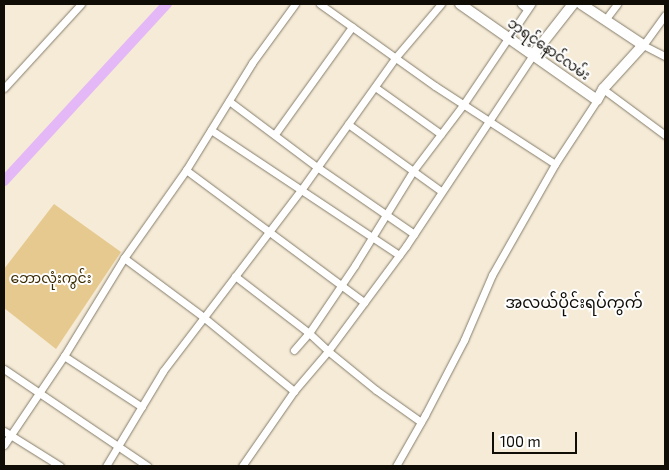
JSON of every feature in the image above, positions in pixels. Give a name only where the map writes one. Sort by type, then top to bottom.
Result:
[{"type":"street","points":[[4,88],[81,4]]},
{"type":"street","points":[[4,445],[64,356],[124,258],[186,170],[252,63],[295,4]]},
{"type":"street","points":[[320,4],[395,58],[555,164]]},
{"type":"street","points":[[106,466],[163,371],[202,316],[269,233],[395,58],[441,4]]},
{"type":"street","name":"ဘုရင့်နောင်လမ်း","points":[[460,4],[597,100]]},
{"type":"street","points":[[294,350],[309,333],[387,215],[413,171],[463,104],[529,6],[521,4]]},
{"type":"street","points":[[242,466],[294,392],[328,351],[399,255],[533,55],[573,4]]},
{"type":"street","points":[[581,4],[643,45],[665,56]]},
{"type":"street","points":[[605,20],[617,4]]},
{"type":"street","points":[[396,466],[464,340],[492,275],[555,164],[603,89],[643,45],[665,15]]},
{"type":"street","points":[[275,134],[352,27]]},
{"type":"street","points":[[375,87],[441,134]]},
{"type":"street","points":[[603,89],[665,135]]},
{"type":"street","points":[[229,100],[317,167],[414,234]]},
{"type":"street","points":[[348,124],[441,192]]},
{"type":"street","points":[[211,130],[399,255]]},
{"type":"street","points":[[186,170],[364,302]]},
{"type":"street","points":[[124,258],[202,316],[294,392]]},
{"type":"street","points":[[235,276],[309,333],[328,351],[421,422]]},
{"type":"street","points":[[64,356],[142,407]]},
{"type":"street","points":[[4,369],[147,466]]},
{"type":"street","points":[[4,431],[60,466]]},
{"type":"green space","name":"ဘောလုံးကွင်း","points":[[54,204],[121,252],[56,349],[4,308],[4,269]]},
{"type":"waterway","points":[[4,181],[167,4]]},
{"type":"district","name":"အလယ်ပိုင်းရပ်ကွက်","points":[[574,302]]}]
